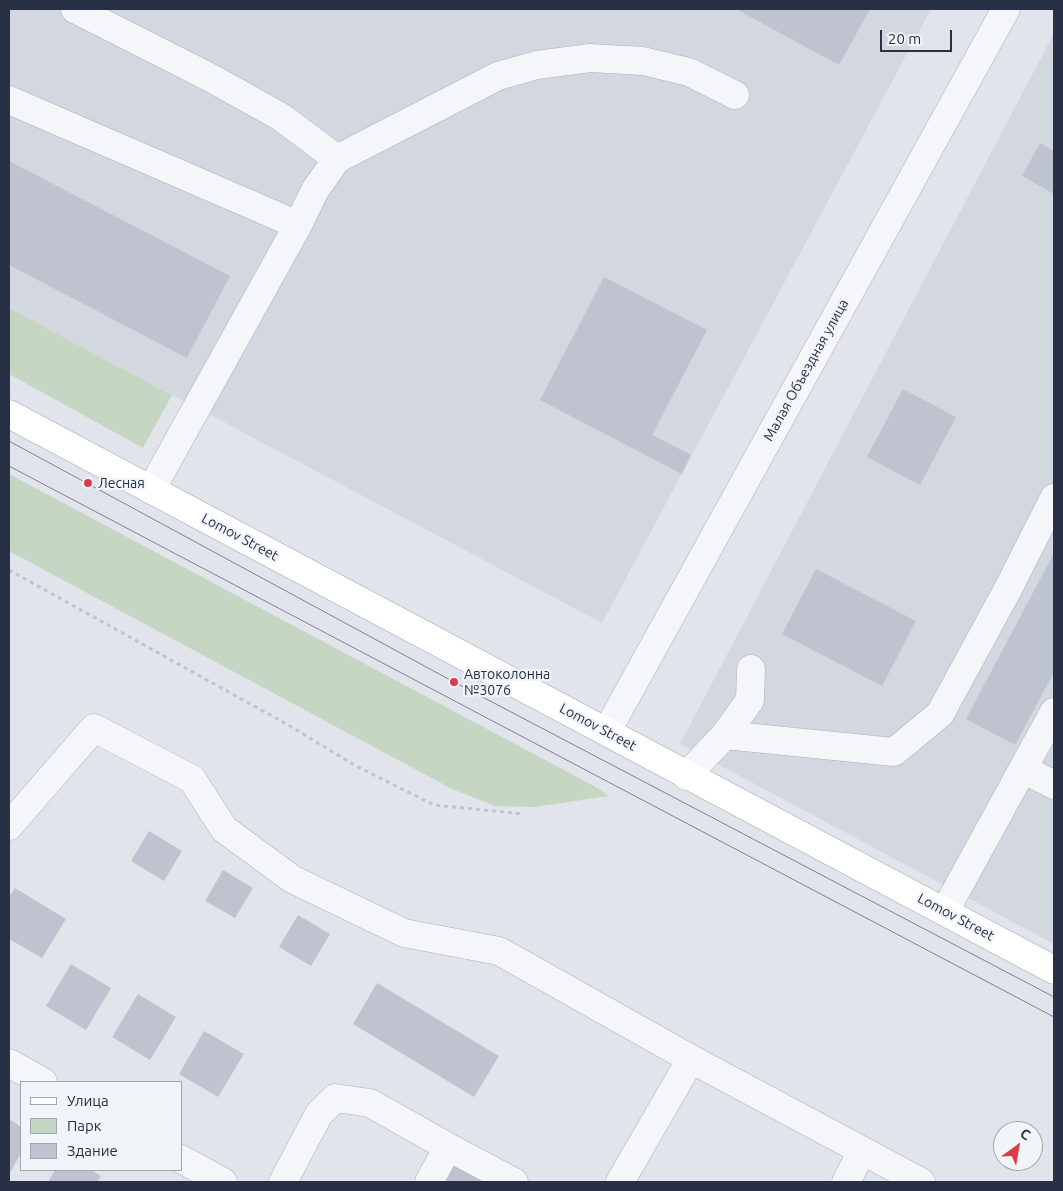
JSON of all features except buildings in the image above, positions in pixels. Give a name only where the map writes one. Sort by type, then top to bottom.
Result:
[{"type":"main road","name":"Lomov Street","points":[[9,414],[606,731],[686,776],[1054,970]]},
{"type":"street","points":[[75,9],[281,116],[336,159]]},
{"type":"street","name":"Малая Объездная улица","points":[[606,731],[1006,9]]},
{"type":"street","points":[[151,490],[315,190],[336,159],[498,76],[537,65],[590,58],[643,62],[689,72],[735,94]]},
{"type":"street","points":[[9,100],[298,224]]},
{"type":"street","points":[[725,735],[894,752],[940,714],[1008,589],[1054,498]]},
{"type":"street","points":[[686,776],[725,735],[750,700],[751,669]]},
{"type":"street","points":[[945,911],[1054,712]]},
{"type":"street","points":[[9,826],[94,728],[192,779],[224,829],[292,879],[404,933],[499,951],[691,1058],[921,1182]]},
{"type":"street","points":[[1023,769],[1054,785]]},
{"type":"street","points":[[620,1182],[691,1058]]},
{"type":"street","points":[[9,1064],[41,1081]]},
{"type":"street","points":[[283,1182],[319,1114],[335,1098],[370,1103],[514,1182]]},
{"type":"street","points":[[429,1182],[448,1147]]},
{"type":"street","points":[[846,1182],[862,1151]]},
{"type":"street","points":[[182,1160],[223,1182]]},
{"type":"path","points":[[9,570],[290,726],[356,766],[434,805],[524,814]]},
{"type":"shaded area","points":[[9,9],[931,9],[602,623],[9,308]]},
{"type":"shaded area","points":[[1054,33],[1054,944],[680,744]]},
{"type":"green space","points":[[9,308],[172,395],[143,448],[9,374]]},
{"type":"green space","points":[[9,474],[594,786],[609,796],[534,807],[495,806],[452,789],[9,551]]},
{"type":"tram line","points":[[9,441],[454,682],[1054,997]]},
{"type":"tram line","points":[[9,466],[1054,1017]]},
{"type":"place","name":"Лесная","points":[[88,483]]},
{"type":"place","name":"Автоколонна №3076","points":[[454,682]]}]
